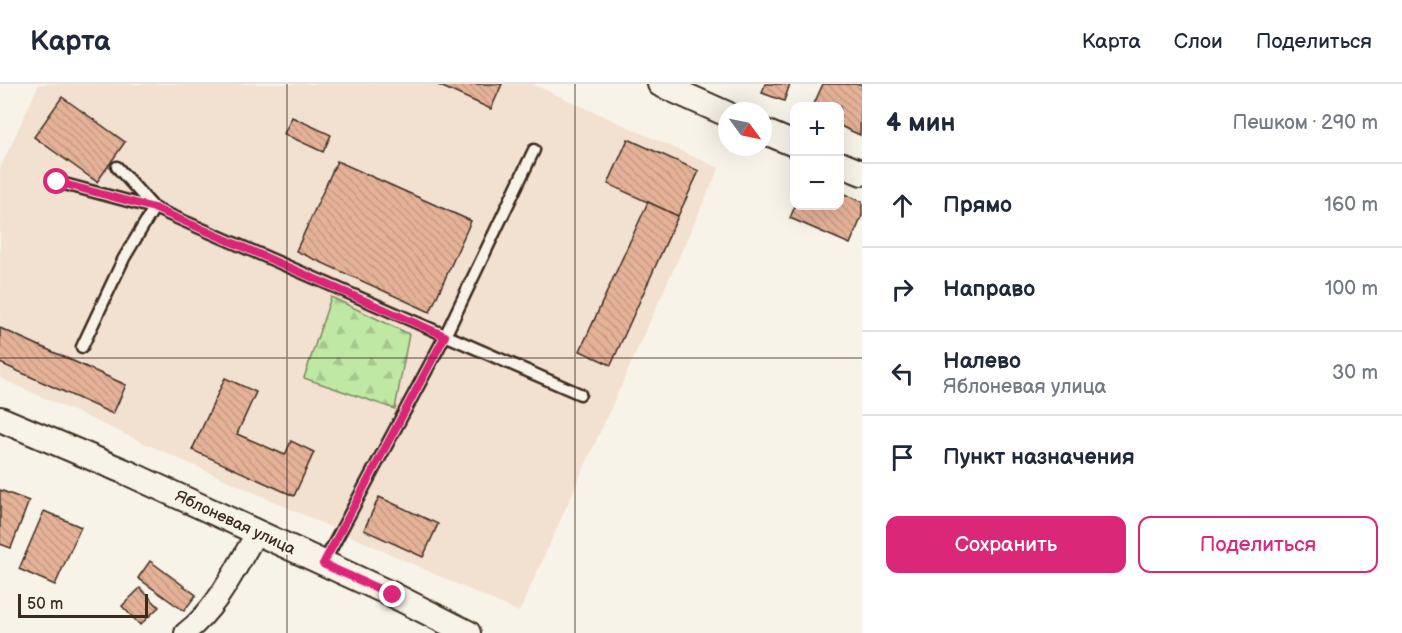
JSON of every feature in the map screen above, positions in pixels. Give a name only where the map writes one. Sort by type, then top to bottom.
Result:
[{"type":"street","points":[[660,84],[718,110]]},
{"type":"street","points":[[772,134],[790,142]]},
{"type":"street","points":[[844,166],[862,173]]},
{"type":"street","name":"Яблоневая улица","points":[[0,419],[128,473],[468,633]]},
{"type":"street","points":[[185,633],[201,621],[216,602],[256,534]]},
{"type":"lane","points":[[323,564],[445,336],[534,150]]},
{"type":"lane","points":[[117,167],[154,208]]},
{"type":"lane","points":[[57,182],[154,208],[580,394]]},
{"type":"lane","points":[[82,347],[124,258],[154,208]]},
{"type":"shaded area","points":[[39,84],[532,84],[719,168],[519,612],[0,378],[0,169]]},
{"type":"green space","points":[[331,297],[409,334],[395,409],[304,378]]},
{"type":"building","points":[[436,84],[502,84],[491,109]]},
{"type":"building","points":[[765,84],[790,84],[784,101],[762,93]]},
{"type":"building","points":[[823,84],[862,84],[860,135],[844,128],[844,102],[815,102]]},
{"type":"building","points":[[62,97],[125,142],[97,182],[34,137]]},
{"type":"building","points":[[292,117],[331,135],[323,152],[284,134]]},
{"type":"building","points":[[628,139],[699,171],[678,216],[608,184]]},
{"type":"building","points":[[337,161],[471,221],[430,312],[296,251]]},
{"type":"building","points":[[844,194],[862,202],[862,216],[850,244],[790,218],[793,210],[844,210]]},
{"type":"building","points":[[648,202],[678,216],[611,365],[580,351]]},
{"type":"building","points":[[0,328],[126,385],[113,414],[0,363]]},
{"type":"building","points":[[225,378],[256,392],[237,434],[285,455],[291,441],[314,452],[294,496],[192,450]]},
{"type":"building","points":[[0,490],[29,501],[11,548],[0,544]]},
{"type":"building","points":[[379,497],[438,524],[423,557],[364,530]]},
{"type":"building","points":[[44,511],[81,527],[55,585],[19,569]]},
{"type":"building","points":[[150,561],[196,595],[184,611],[138,578]]},
{"type":"building","points":[[140,588],[159,607],[140,625],[122,606]]},
{"type":"route","points":[[57,182],[154,208],[445,336],[323,564],[393,595]]}]
